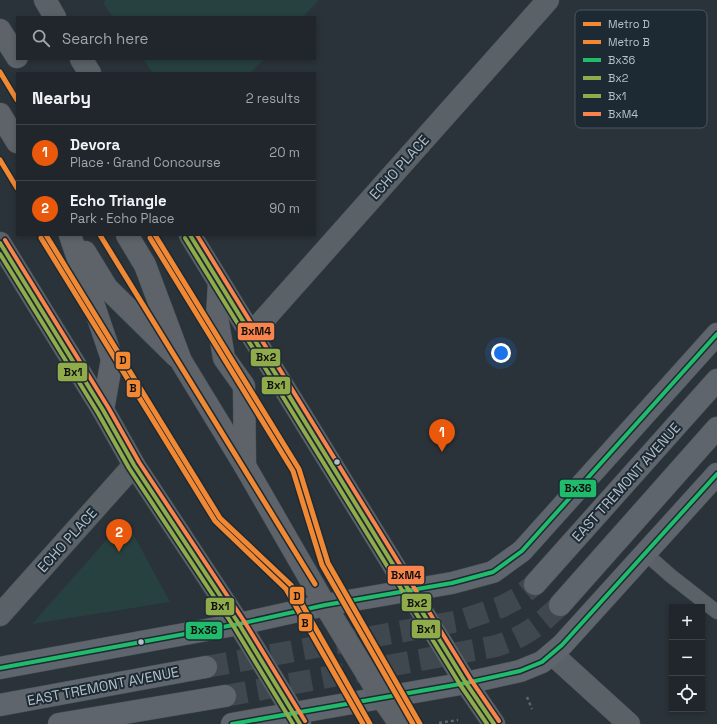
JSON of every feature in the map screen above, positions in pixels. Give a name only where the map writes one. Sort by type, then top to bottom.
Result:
[{"type":"main road","points":[[0,30],[16,55]]},
{"type":"main road","points":[[19,60],[26,72]]},
{"type":"main road","points":[[0,114],[16,140]]},
{"type":"main road","points":[[70,236],[112,360],[103,410]]},
{"type":"main road","points":[[75,236],[107,288],[181,361]]},
{"type":"main road","points":[[128,236],[145,265],[181,361],[245,466],[325,605],[381,697],[400,724]]},
{"type":"main road","points":[[219,283],[217,317],[224,358],[244,386],[245,466]]},
{"type":"main road","points":[[0,668],[239,624],[325,605],[482,577],[493,572],[511,560],[539,533],[717,334]]},
{"type":"main road","name":"EAST TREMONT AVENUE","points":[[535,584],[717,380]]},
{"type":"main road","points":[[560,605],[717,428]]},
{"type":"main road","points":[[232,724],[297,719],[381,697],[466,683],[520,671],[536,664],[552,654],[574,633],[717,474]]},
{"type":"main road","name":"EAST TREMONT AVENUE","points":[[0,706],[206,667]]},
{"type":"main road","name":"EAST TREMONT AVENUE","points":[[59,724],[225,696]]},
{"type":"street","name":"ECHO PLACE","points":[[251,334],[548,0]]},
{"type":"street","points":[[82,60],[89,72]]},
{"type":"street","points":[[191,236],[466,683],[494,724]]},
{"type":"street","points":[[0,243],[103,410],[134,464],[239,624],[297,719]]},
{"type":"street","name":"ECHO PLACE","points":[[0,615],[134,464]]},
{"type":"street","points":[[552,654],[629,724]]},
{"type":"lane","points":[[646,554],[671,576],[717,612]]},
{"type":"path","points":[[525,694],[532,709]]},
{"type":"green space","points":[[106,0],[319,0],[304,16],[112,16],[103,3]]},
{"type":"green space","points":[[144,60],[263,60],[251,72],[152,72]]},
{"type":"green space","points":[[125,519],[170,602],[32,624]]},
{"type":"tunnel","points":[[206,667],[459,621],[501,607],[518,598],[535,584]]},
{"type":"tunnel","points":[[225,696],[496,646],[515,639],[531,630],[560,605]]},
{"type":"metro line","name":"D","points":[[0,72],[16,98]]},
{"type":"metro line","name":"D","points":[[0,160],[16,186]]},
{"type":"metro line","name":"D","points":[[47,236],[220,518],[291,585],[370,724]]},
{"type":"metro line","name":"D","points":[[101,236],[315,584]]},
{"type":"metro line","name":"D","points":[[156,236],[299,469],[328,563],[420,724]]},
{"type":"metro line","name":"B","points":[[41,238],[215,521],[286,589],[363,724]]},
{"type":"metro line","name":"B","points":[[150,238],[293,471],[322,565],[413,724]]},
{"type":"transit line","name":"Bx2","points":[[191,236],[466,683],[494,724]]},
{"type":"transit line","name":"BxM4","points":[[198,236],[471,680],[499,721]]},
{"type":"transit line","name":"Bx1","points":[[185,238],[461,686],[487,724]]},
{"type":"transit line","name":"BxM4","points":[[5,240],[108,407],[139,462],[244,621],[305,721]]},
{"type":"transit line","name":"Bx2","points":[[0,243],[103,410],[134,465],[239,624],[300,724]]},
{"type":"transit line","name":"Bx1","points":[[0,254],[98,413],[129,468],[234,627],[293,724]]},
{"type":"transit line","name":"Bx36","points":[[0,668],[239,624],[325,605],[452,583],[493,572],[522,551],[717,334]]},
{"type":"transit line","name":"Bx36","points":[[232,724],[466,683],[520,671],[542,662],[562,645],[717,474]]},
{"type":"place","name":"Devora","points":[[442,452]]},
{"type":"place","name":"Echo Triangle","points":[[119,552]]}]
